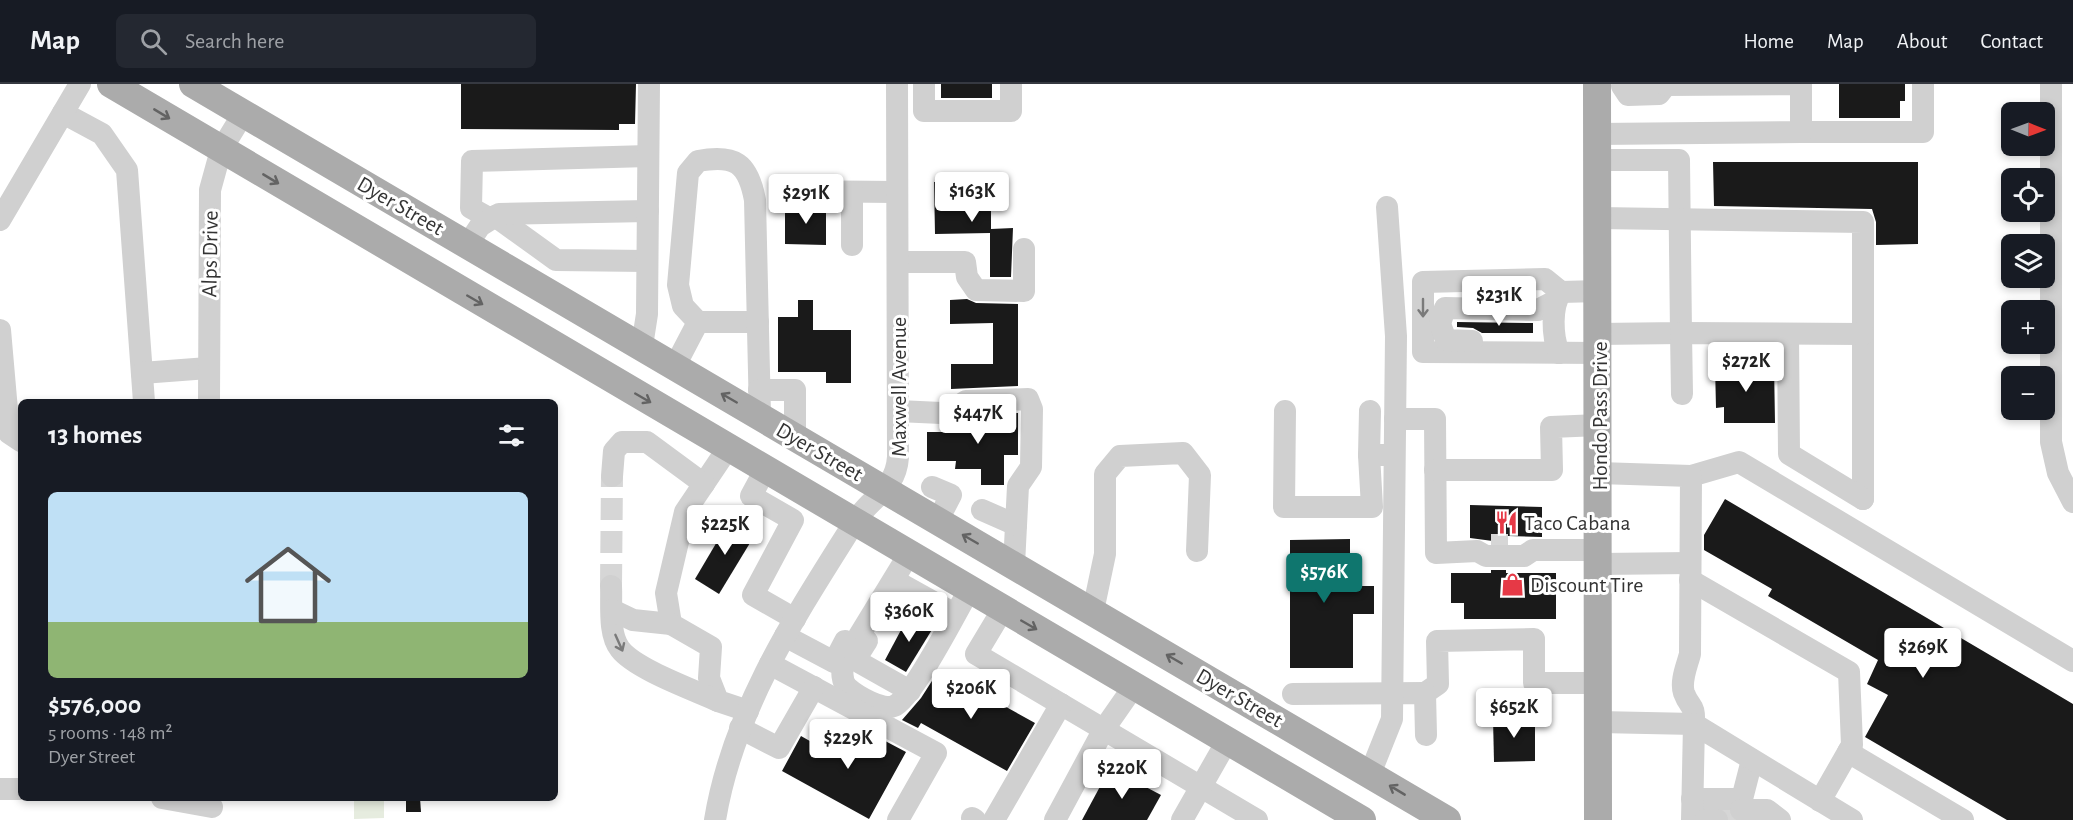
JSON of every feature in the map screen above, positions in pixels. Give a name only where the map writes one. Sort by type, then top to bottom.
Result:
[{"type":"main road","name":"Dyer Street","points":[[111,84],[1362,820]]},
{"type":"main road","name":"Dyer Street","points":[[193,84],[675,366],[759,402],[795,436],[1447,820]]},
{"type":"main road","name":"Hondo Pass Drive","points":[[1598,820],[1600,557],[1598,147],[1610,85]]},
{"type":"main road","points":[[434,276],[463,241]]},
{"type":"main road","points":[[1232,744],[1260,708]]},
{"type":"street","points":[[0,220],[80,84]]},
{"type":"street","points":[[642,346],[647,314],[650,84]]},
{"type":"street","points":[[897,89],[924,89],[924,111],[1011,111],[1011,84]]},
{"type":"street","points":[[1610,85],[1628,94],[1659,94],[1666,84],[1801,84],[1801,132]]},
{"type":"street","points":[[1598,147],[1801,132],[1923,132],[1923,84]]},
{"type":"street","points":[[2051,84],[2051,442],[2058,473],[2073,502]]},
{"type":"street","name":"Maxwell Avenue","points":[[715,820],[719,796],[744,719],[770,664],[854,522],[866,505],[886,489],[893,480],[898,467],[897,89]]},
{"type":"street","points":[[63,113],[102,134],[127,170],[144,399]]},
{"type":"street","name":"Alps Drive","points":[[209,399],[208,210],[210,190],[220,150],[243,114]]},
{"type":"street","points":[[1598,147],[1679,160],[1682,394]]},
{"type":"street","points":[[647,261],[556,260],[492,217],[471,208],[472,161],[648,156]]},
{"type":"street","points":[[758,322],[698,322],[683,306],[678,285],[683,208],[688,173],[698,161],[717,158],[739,164],[751,177],[755,200],[758,322],[759,402],[795,390],[795,436]]},
{"type":"street","points":[[782,191],[897,192]]},
{"type":"street","points":[[852,192],[852,246]]},
{"type":"street","points":[[1370,774],[1392,719],[1396,353],[1387,207]]},
{"type":"street","points":[[463,241],[492,217],[513,213],[648,211]]},
{"type":"street","points":[[1598,218],[1863,222],[1863,499],[1789,454],[1788,334]]},
{"type":"street","points":[[898,262],[965,262],[967,277],[976,290],[1024,291],[1024,249]]},
{"type":"street","points":[[1423,352],[1424,282],[1545,279],[1558,296],[1557,347]]},
{"type":"street","points":[[1557,347],[1446,340],[1440,324],[1445,308],[1538,309],[1558,296],[1599,291]]},
{"type":"street","points":[[675,366],[698,322]]},
{"type":"street","points":[[0,330],[9,433],[18,439]]},
{"type":"street","points":[[1396,353],[1557,347],[1681,333],[1863,334]]},
{"type":"street","points":[[142,373],[208,368]]},
{"type":"street","points":[[898,411],[941,413],[949,412],[966,401],[1028,399],[1032,409],[1031,467],[1018,486],[1014,564]]},
{"type":"street","points":[[1285,411],[1284,507],[1372,507],[1369,455],[1370,411]]},
{"type":"street","points":[[1395,419],[1435,419],[1436,553],[1522,544],[1533,550],[1600,557],[1690,571],[1849,672],[1852,745],[1820,801]]},
{"type":"street","points":[[1435,470],[1552,471],[1551,427],[1599,425]]},
{"type":"street","points":[[612,476],[614,451],[622,442],[647,442],[704,484]]},
{"type":"street","points":[[671,624],[666,593],[686,512],[728,448]]},
{"type":"street","points":[[1093,612],[1105,554],[1105,474],[1120,456],[1183,453],[1200,475],[1197,551]]},
{"type":"street","points":[[1369,455],[1395,455]]},
{"type":"street","points":[[1599,473],[1691,476],[1739,462],[2073,660]]},
{"type":"street","points":[[765,470],[752,496],[793,520]]},
{"type":"street","points":[[1691,476],[1690,654],[1682,682],[1684,694],[1695,708],[1694,724],[1704,815],[1742,800],[1752,760]]},
{"type":"street","points":[[807,494],[753,595],[790,628],[834,662],[882,575],[955,614]]},
{"type":"street","points":[[938,520],[958,497],[1016,525]]},
{"type":"street","points":[[1492,547],[1486,556],[1524,556],[1533,550]]},
{"type":"street","points":[[909,554],[897,582],[843,662],[842,675],[847,688],[885,708],[896,706],[910,691],[969,590]]},
{"type":"street","points":[[611,586],[613,627],[619,649],[642,666],[718,701],[779,748],[813,687]]},
{"type":"street","points":[[1003,609],[976,654],[1257,820]]},
{"type":"street","points":[[612,610],[633,620],[671,624],[711,647],[709,678],[718,701]]},
{"type":"street","points":[[1293,694],[1425,693],[1438,684],[1437,641],[1534,639],[1534,683],[1599,683]]},
{"type":"street","points":[[770,664],[936,753],[898,820]]},
{"type":"street","points":[[1055,820],[1104,729],[1134,686]]},
{"type":"street","points":[[1425,693],[1426,735]]},
{"type":"street","points":[[980,820],[1060,704]]},
{"type":"street","points":[[1599,722],[1694,724],[1852,820]]},
{"type":"street","points":[[1182,820],[1201,787],[1232,744]]},
{"type":"street","points":[[1848,752],[1963,820]]},
{"type":"street","points":[[0,789],[18,789]]},
{"type":"street","points":[[177,801],[212,808]]},
{"type":"street","points":[[1742,815],[1767,810],[1780,820]]},
{"type":"street","points":[[1742,815],[1768,820]]},
{"type":"street","points":[[1598,820],[1608,820]]},
{"type":"shaded area","points":[[354,801],[384,801],[384,818],[354,819]]},
{"type":"building","points":[[461,84],[636,84],[635,124],[619,124],[619,130],[461,129]]},
{"type":"building","points":[[941,84],[992,84],[992,98],[941,98]]},
{"type":"building","points":[[1839,84],[1905,84],[1905,101],[1900,101],[1900,118],[1839,118]]},
{"type":"building","points":[[1713,162],[1918,162],[1918,244],[1876,245],[1876,222],[1872,209],[1714,206]]},
{"type":"building","points":[[934,182],[975,182],[976,209],[991,209],[991,229],[1013,228],[1011,277],[990,277],[990,233],[935,234]]},
{"type":"building","points":[[785,205],[826,205],[826,245],[785,244]]},
{"type":"building","points":[[967,299],[976,303],[1018,304],[1018,386],[951,389],[951,364],[993,364],[993,323],[950,324],[950,300]]},
{"type":"building","points":[[798,300],[813,300],[813,330],[851,330],[851,383],[826,383],[826,372],[778,372],[778,317],[798,317]]},
{"type":"building","points":[[1457,322],[1533,323],[1533,333],[1482,333],[1473,328],[1457,327]]},
{"type":"building","points":[[1774,364],[1775,423],[1724,423],[1724,407],[1716,408],[1715,365]]},
{"type":"building","points":[[1018,413],[1018,455],[1004,455],[1004,485],[981,485],[981,469],[955,469],[956,461],[927,461],[927,432],[958,432],[958,422],[970,414]]},
{"type":"building","points":[[1725,499],[2073,704],[2073,820],[2007,820],[1865,737],[1888,695],[1867,684],[1878,660],[1768,596],[1772,589],[1704,550],[1704,535]]},
{"type":"building","name":"Taco Cabana","points":[[1470,505],[1542,507],[1542,537],[1508,536],[1508,543],[1470,538]]},
{"type":"building","points":[[731,518],[756,533],[719,594],[695,579]]},
{"type":"building","points":[[1350,539],[1350,586],[1374,586],[1374,614],[1353,614],[1353,668],[1290,668],[1290,540]]},
{"type":"building","points":[[1491,570],[1506,570],[1506,573],[1556,573],[1556,619],[1464,619],[1464,603],[1451,603],[1451,573],[1491,573]]},
{"type":"building","points":[[909,615],[933,628],[906,672],[885,660]]},
{"type":"building","points":[[939,670],[1035,723],[1007,771],[921,723],[918,728],[902,720],[921,698]]},
{"type":"building","points":[[1535,717],[1535,761],[1494,762],[1493,718]]},
{"type":"building","points":[[855,725],[906,752],[869,819],[782,771],[801,736],[838,757]]},
{"type":"building","points":[[1110,768],[1161,795],[1147,820],[1082,820]]},
{"type":"building","points":[[406,801],[420,801],[421,812],[406,812]]},
{"type":"tunnel","points":[[611,586],[612,476]]},
{"type":"tunnel","points":[[1491,545],[1508,545]]},
{"type":"tunnel","points":[[1717,820],[1743,820]]},
{"type":"place","name":"Taco Cabana","points":[[1506,522]]},
{"type":"place","name":"Discount Tire","points":[[1512,584]]}]
